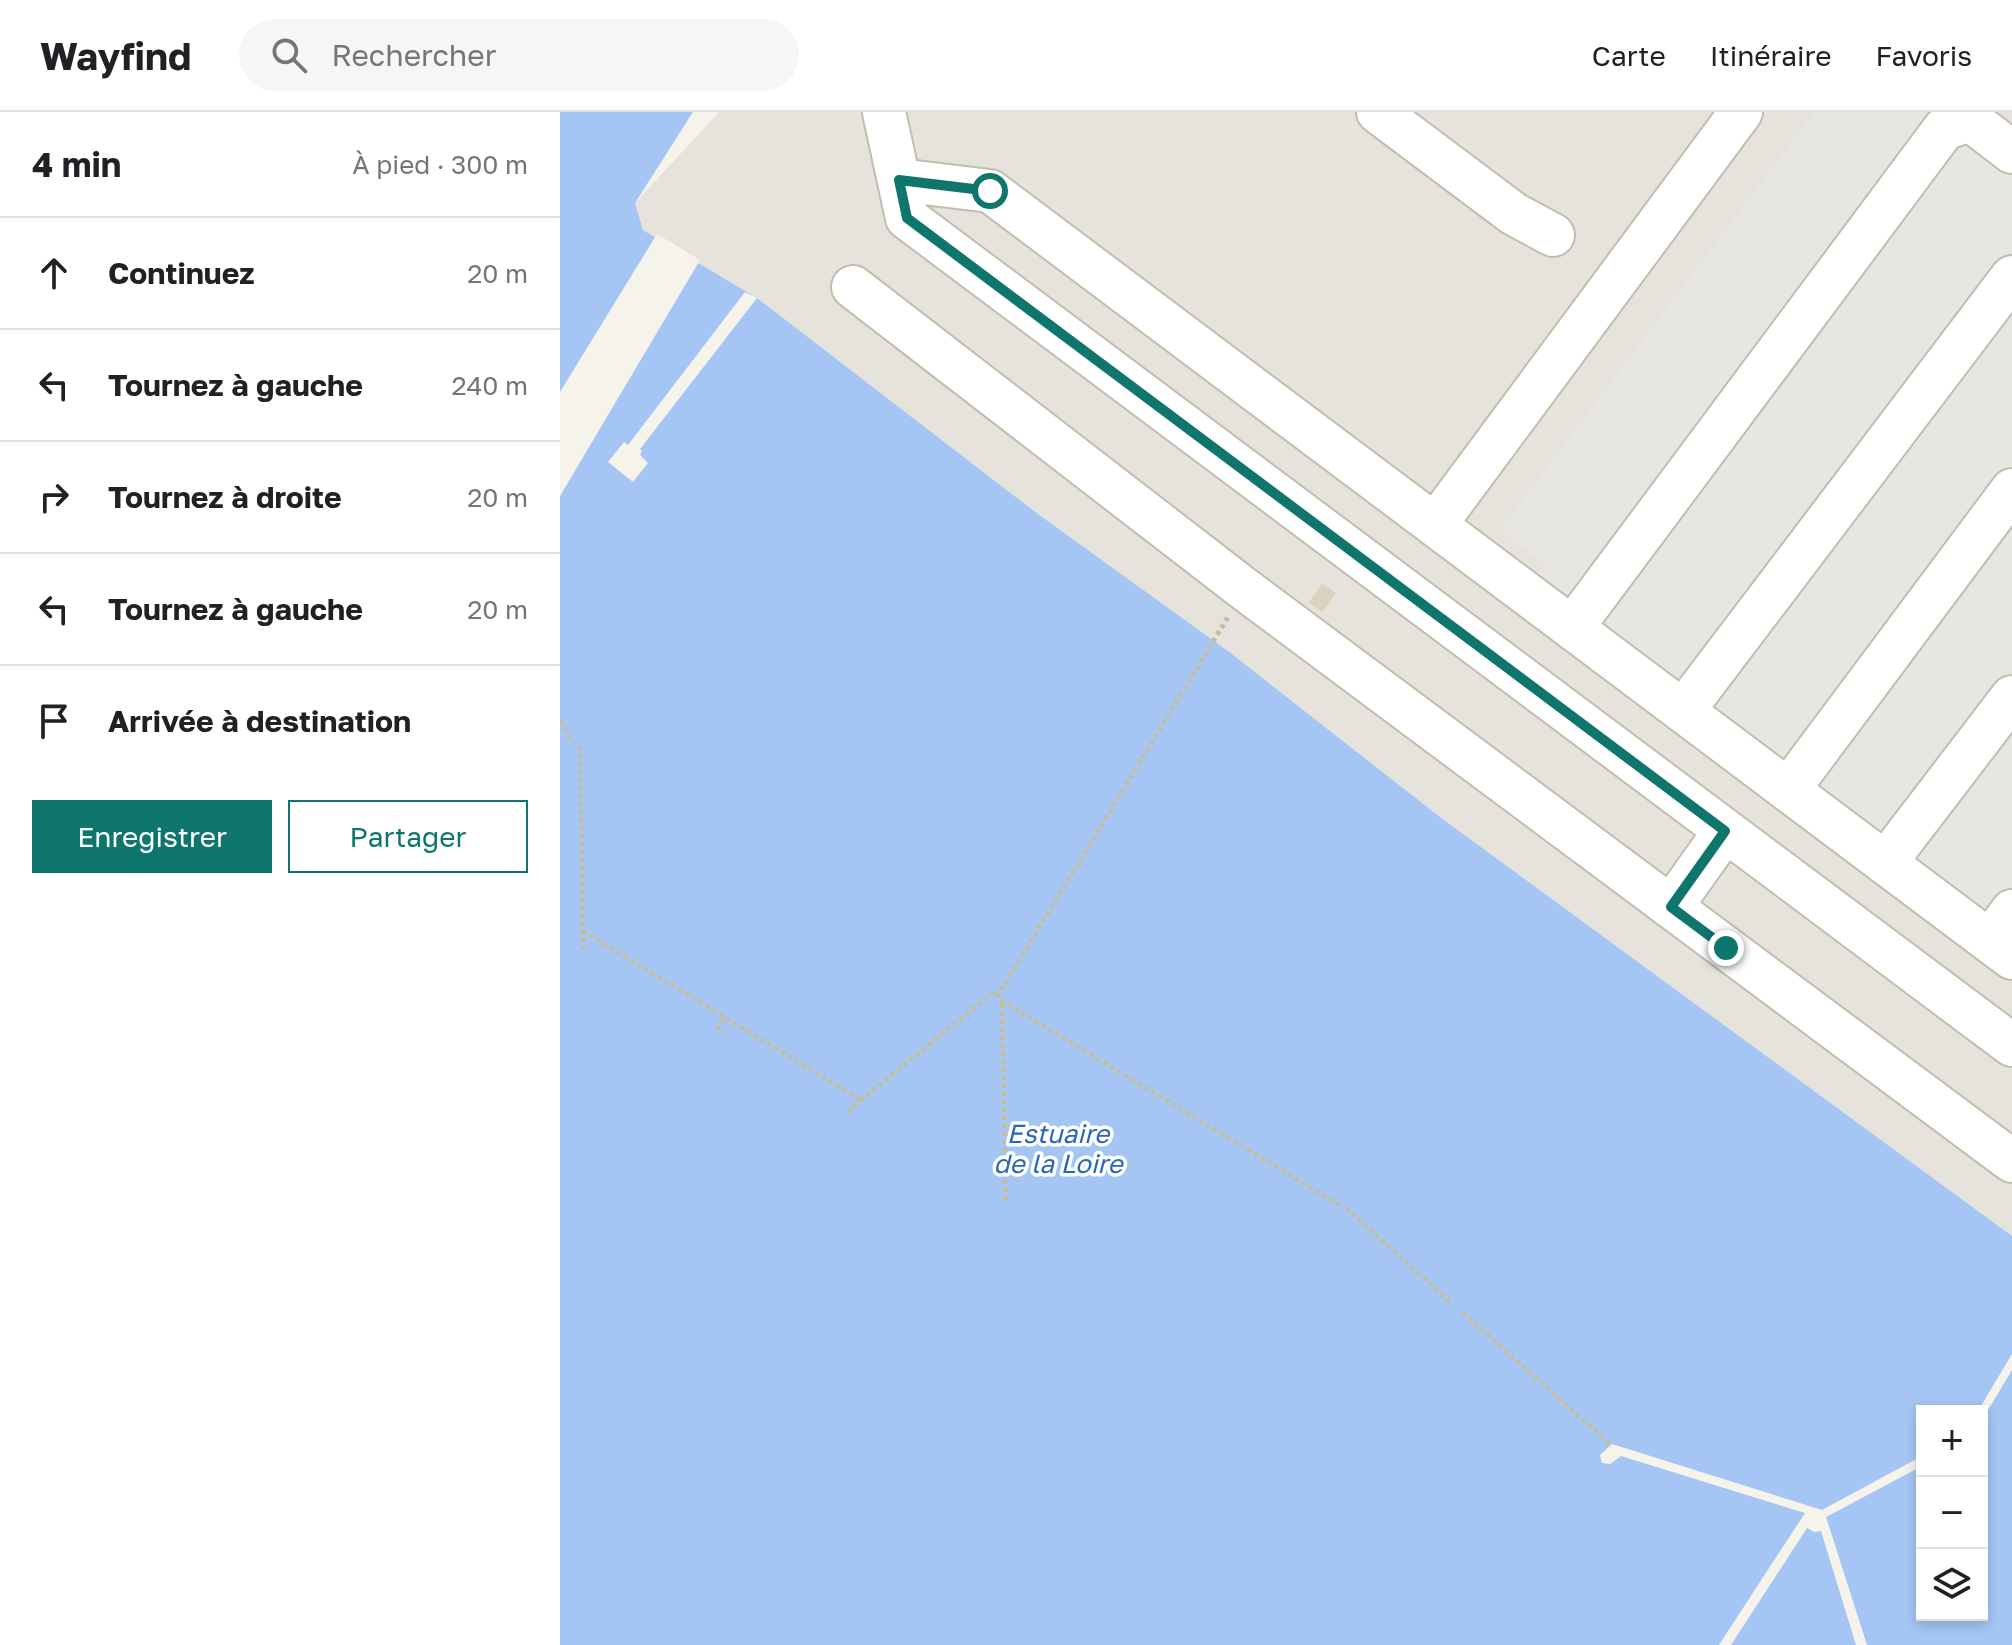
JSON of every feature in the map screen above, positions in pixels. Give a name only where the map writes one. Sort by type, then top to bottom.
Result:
[{"type":"lane","points":[[884,112],[907,218],[2012,1045]]},
{"type":"lane","points":[[1378,112],[1514,214],[1553,235]]},
{"type":"lane","points":[[1435,525],[1741,112]]},
{"type":"lane","points":[[1572,628],[1944,129],[1970,120],[2012,152]]},
{"type":"lane","points":[[899,180],[990,191],[1885,863],[2005,937]]},
{"type":"lane","points":[[1683,711],[2012,277]]},
{"type":"lane","points":[[853,287],[1243,588],[2012,1161]]},
{"type":"lane","points":[[1788,790],[2012,490]]},
{"type":"lane","points":[[1885,863],[2012,697]]},
{"type":"lane","points":[[1671,907],[1725,831]]},
{"type":"path","points":[[848,1111],[998,998],[1234,606]]},
{"type":"path","points":[[560,721],[573,743]]},
{"type":"path","points":[[580,746],[583,949]]},
{"type":"path","points":[[583,931],[861,1100]]},
{"type":"path","points":[[998,998],[1006,1202]]},
{"type":"path","points":[[998,998],[1344,1207],[1452,1304]]},
{"type":"path","points":[[717,1030],[725,1017]]},
{"type":"path","points":[[1463,1313],[1612,1446]]},
{"type":"shaded area","points":[[719,112],[2012,112],[2012,1236],[1440,817],[1228,651],[1038,514],[757,298],[643,230],[635,203]]},
{"type":"shaded area","points":[[1815,112],[1982,112],[2012,134],[2012,938],[1534,579],[1545,567],[1501,528]]},
{"type":"water","name":"Estuaire de la Loire","points":[[560,112],[693,112],[635,203],[643,230],[757,298],[1038,514],[1228,651],[1440,817],[2012,1236],[2012,1645],[560,1645]]},
{"type":"pier","points":[[657,234],[700,260],[560,496],[560,392]]},
{"type":"pier","points":[[745,292],[757,298],[640,449],[640,455],[648,463],[633,482],[608,462],[624,442],[628,445]]},
{"type":"pier","points":[[2012,1354],[2012,1370],[1988,1410],[1988,1405],[1982,1405]]},
{"type":"pier","points":[[1612,1444],[1822,1510],[1916,1459],[1916,1469],[1826,1517],[1867,1645],[1856,1645],[1821,1531],[1814,1532],[1807,1528],[1731,1645],[1719,1645],[1805,1513],[1621,1456],[1610,1464],[1602,1463],[1600,1455]]},
{"type":"building","points":[[1322,584],[1336,593],[1322,612],[1309,602]]},
{"type":"route","points":[[990,191],[899,180],[907,218],[1725,831],[1671,907],[1726,948]]}]
